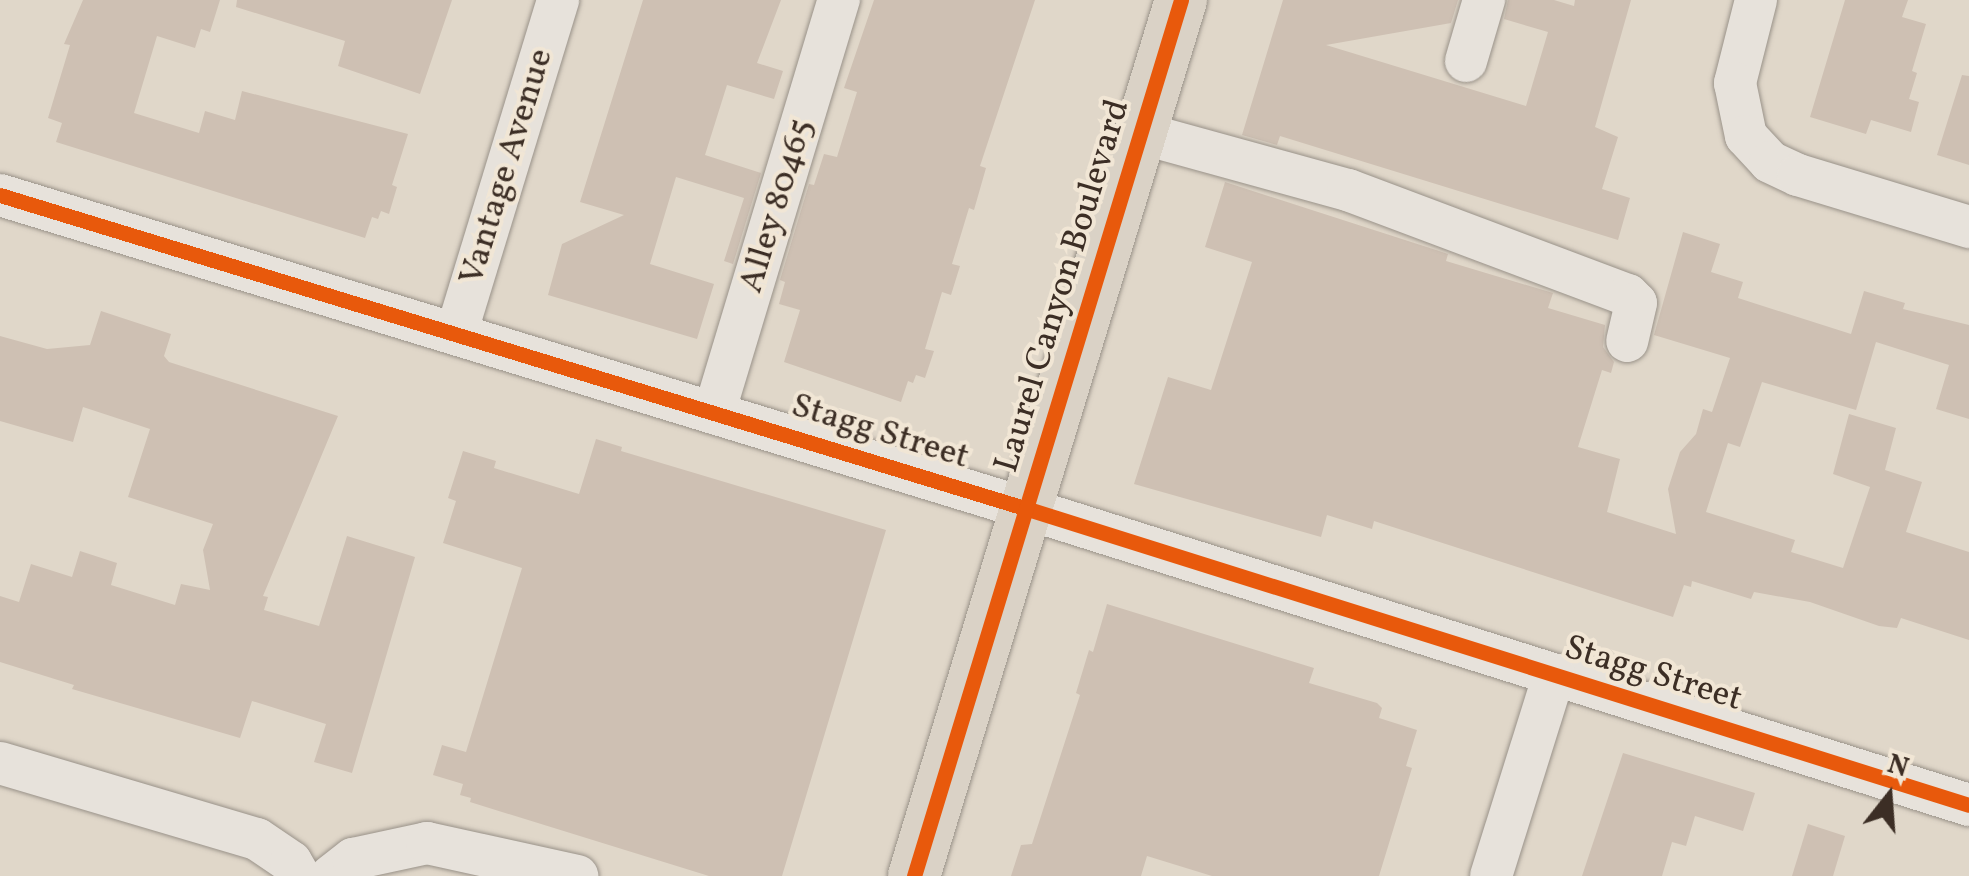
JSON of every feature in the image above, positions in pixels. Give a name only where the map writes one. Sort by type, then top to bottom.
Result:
[{"type":"main road","name":"Laurel Canyon Boulevard","points":[[914,876],[1180,0]]},
{"type":"street","name":"Vantage Avenue","points":[[456,334],[558,0]]},
{"type":"street","name":"Alley 80465","points":[[714,413],[839,0]]},
{"type":"street","points":[[1466,61],[1484,0]]},
{"type":"street","points":[[1756,0],[1735,83],[1746,136],[1770,162],[1969,228]]},
{"type":"street","points":[[1141,133],[1348,190],[1628,295],[1636,303],[1627,340]]},
{"type":"street","name":"Stagg Street","points":[[0,195],[1028,509],[1969,805]]},
{"type":"street","points":[[1491,876],[1554,675]]},
{"type":"street","points":[[0,763],[257,838],[291,862],[299,876]]},
{"type":"street","points":[[331,876],[353,858],[427,844],[578,876]]},
{"type":"building","points":[[83,0],[220,0],[210,32],[201,29],[195,48],[157,36],[134,113],[199,133],[205,111],[235,120],[242,91],[408,134],[392,185],[397,187],[389,214],[381,211],[378,219],[372,217],[365,238],[56,142],[62,123],[48,118],[70,45],[64,44]]},
{"type":"building","points":[[237,0],[452,0],[420,94],[338,66],[345,41],[236,7]]},
{"type":"building","points":[[643,0],[781,0],[757,63],[783,71],[774,99],[727,85],[705,155],[761,173],[733,264],[724,261],[744,198],[676,177],[650,264],[714,284],[697,339],[548,295],[562,244],[624,215],[580,202]]},
{"type":"building","points":[[874,0],[1035,0],[980,166],[986,168],[974,210],[969,208],[952,264],[960,266],[951,295],[942,292],[925,349],[934,351],[925,378],[916,375],[913,383],[908,381],[901,402],[784,362],[800,310],[779,304],[785,282],[780,280],[809,184],[814,185],[824,154],[837,157],[857,92],[844,88]]},
{"type":"building","points":[[1283,0],[1458,0],[1451,23],[1326,45],[1526,106],[1548,32],[1504,19],[1508,0],[1554,0],[1574,6],[1575,0],[1631,0],[1595,127],[1618,137],[1602,189],[1630,198],[1618,240],[1280,136],[1277,145],[1242,135]]},
{"type":"building","points":[[1845,0],[1908,0],[1902,17],[1926,24],[1912,71],[1917,73],[1909,99],[1919,102],[1911,132],[1871,120],[1866,134],[1810,117]]},
{"type":"building","points":[[1962,75],[1969,76],[1969,165],[1937,155]]},
{"type":"building","points":[[1225,182],[1448,254],[1446,261],[1553,293],[1548,308],[1605,325],[1603,347],[1614,362],[1611,373],[1602,370],[1578,447],[1620,459],[1607,512],[1676,534],[1668,489],[1680,452],[1696,434],[1703,409],[1712,412],[1730,358],[1654,335],[1683,232],[1720,244],[1711,272],[1743,282],[1738,298],[1851,334],[1864,291],[1905,303],[1903,309],[1969,325],[1969,419],[1936,409],[1949,365],[1876,342],[1856,410],[1762,382],[1740,447],[1728,443],[1706,512],[1795,540],[1791,552],[1843,568],[1870,487],[1833,474],[1849,414],[1896,428],[1885,470],[1922,482],[1906,532],[1969,552],[1969,640],[1901,618],[1897,628],[1879,626],[1810,602],[1754,592],[1751,599],[1692,581],[1691,587],[1684,585],[1673,617],[1374,521],[1372,529],[1327,515],[1321,537],[1134,484],[1168,377],[1211,390],[1252,262],[1205,247]]},
{"type":"building","points":[[101,311],[171,334],[164,356],[169,362],[338,416],[263,596],[268,597],[264,610],[319,626],[347,536],[415,557],[352,773],[314,762],[326,724],[252,701],[240,738],[72,689],[74,685],[0,662],[0,596],[19,602],[31,564],[72,577],[80,551],[117,563],[111,585],[175,605],[181,584],[210,590],[203,550],[213,524],[128,497],[150,429],[83,407],[73,442],[0,421],[0,336],[47,349],[90,345]]},
{"type":"building","points":[[596,439],[622,447],[621,451],[886,530],[782,876],[709,876],[470,802],[471,798],[460,795],[463,784],[433,775],[442,745],[466,752],[522,568],[443,543],[456,501],[448,498],[463,451],[496,461],[494,468],[579,494]]},
{"type":"building","points":[[1107,604],[1314,668],[1309,683],[1377,703],[1382,708],[1379,718],[1417,730],[1406,766],[1412,768],[1379,876],[1212,876],[1147,856],[1141,876],[1011,876],[1021,845],[1032,844],[1080,695],[1076,693],[1089,650],[1093,652]]},
{"type":"building","points":[[1623,753],[1755,793],[1743,831],[1695,816],[1686,846],[1672,842],[1662,876],[1582,876]]},
{"type":"building","points":[[1808,824],[1845,836],[1833,876],[1792,876]]},
{"type":"cycle path","points":[[914,876],[1181,0]]},
{"type":"cycle path","points":[[0,195],[1028,509],[1969,805]]}]
